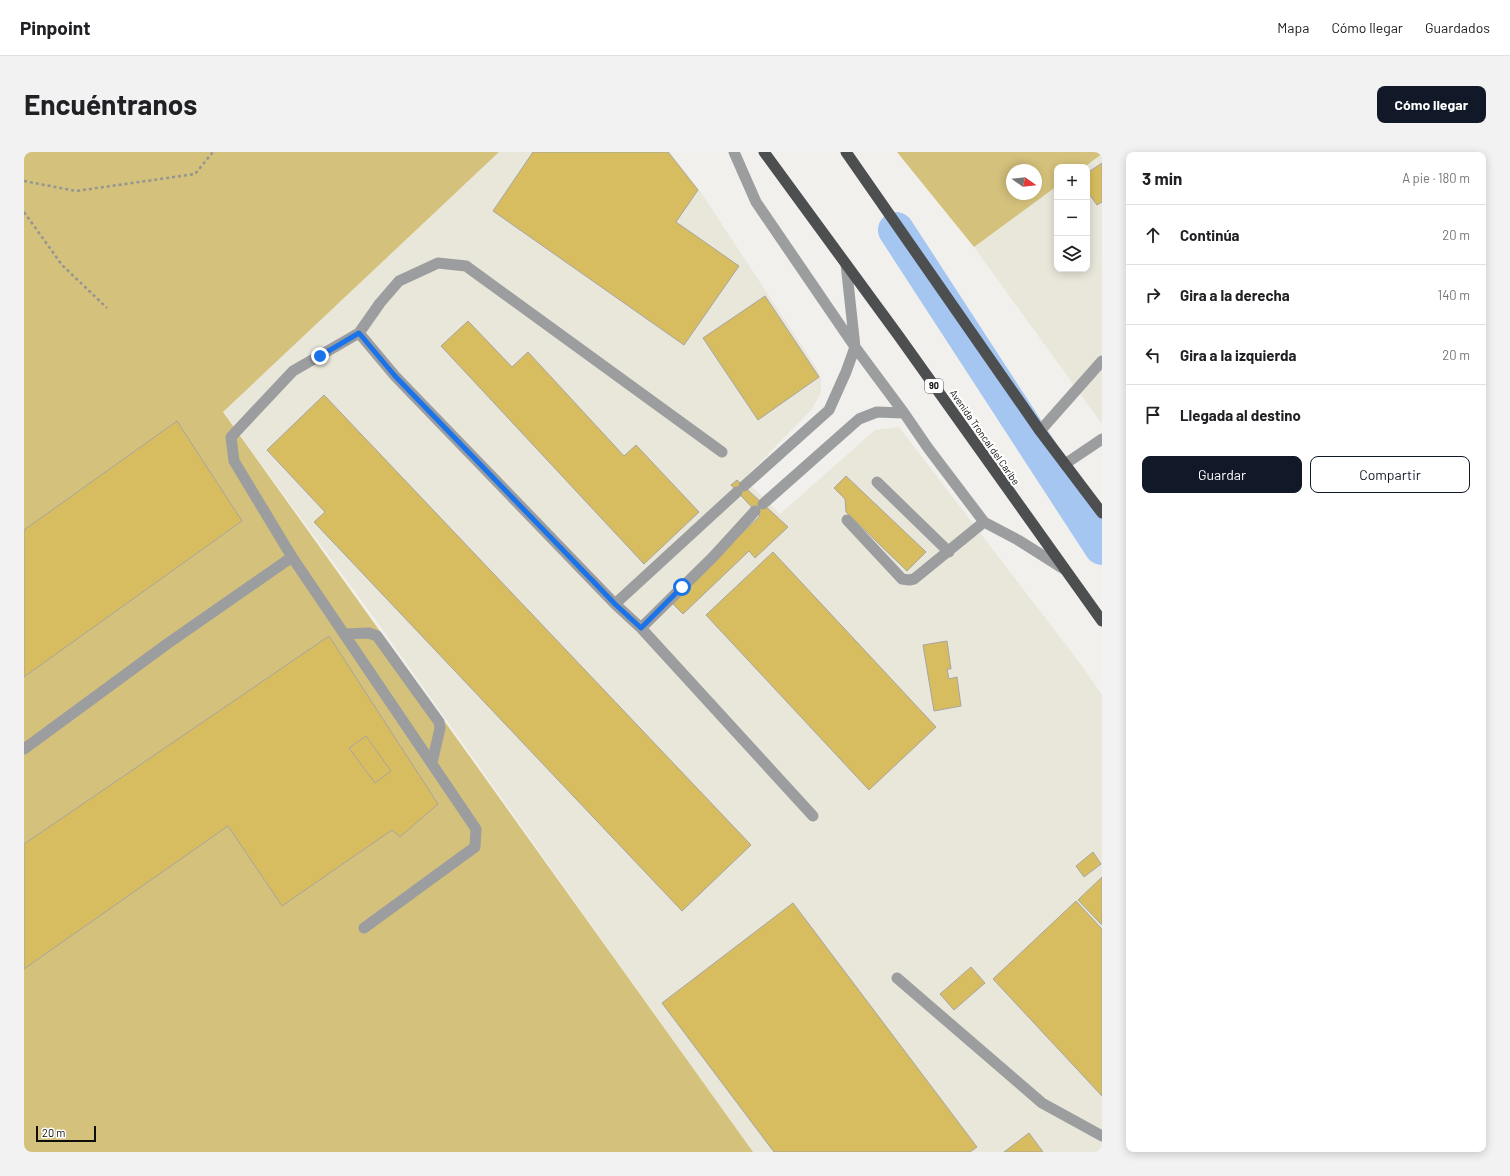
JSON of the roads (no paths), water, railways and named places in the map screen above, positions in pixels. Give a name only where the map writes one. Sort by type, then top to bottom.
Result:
[{"type":"highway","name":"Avenida Troncal del Caribe","points":[[764,152],[898,335],[1064,569],[1102,620]]},
{"type":"highway","points":[[846,152],[1040,431],[1102,513]]},
{"type":"street","points":[[734,152],[756,202],[855,347],[984,522],[1018,540],[1064,569]]},
{"type":"street","points":[[364,928],[475,847],[476,829],[292,557],[234,461],[232,437],[293,371],[359,333],[380,303],[398,281],[438,263],[466,266],[722,452]]},
{"type":"street","points":[[615,604],[829,410],[846,372],[855,347],[846,264]]},
{"type":"street","points":[[359,333],[395,376],[615,604],[641,628],[812,816]]},
{"type":"street","points":[[1040,431],[1102,361]]},
{"type":"street","points":[[641,628],[713,557],[759,508],[859,419],[877,412],[904,413]]},
{"type":"street","points":[[1065,464],[1102,439]]},
{"type":"street","points":[[877,482],[949,552]]},
{"type":"street","points":[[846,520],[902,579],[909,580],[914,579],[949,552],[984,522]]},
{"type":"street","points":[[24,749],[167,644],[292,557]]},
{"type":"street","points":[[344,634],[369,633],[377,636],[438,722],[440,728],[432,763]]},
{"type":"street","points":[[897,978],[1042,1102],[1102,1136]]},
{"type":"waterway","points":[[896,230],[1102,547]]}]
